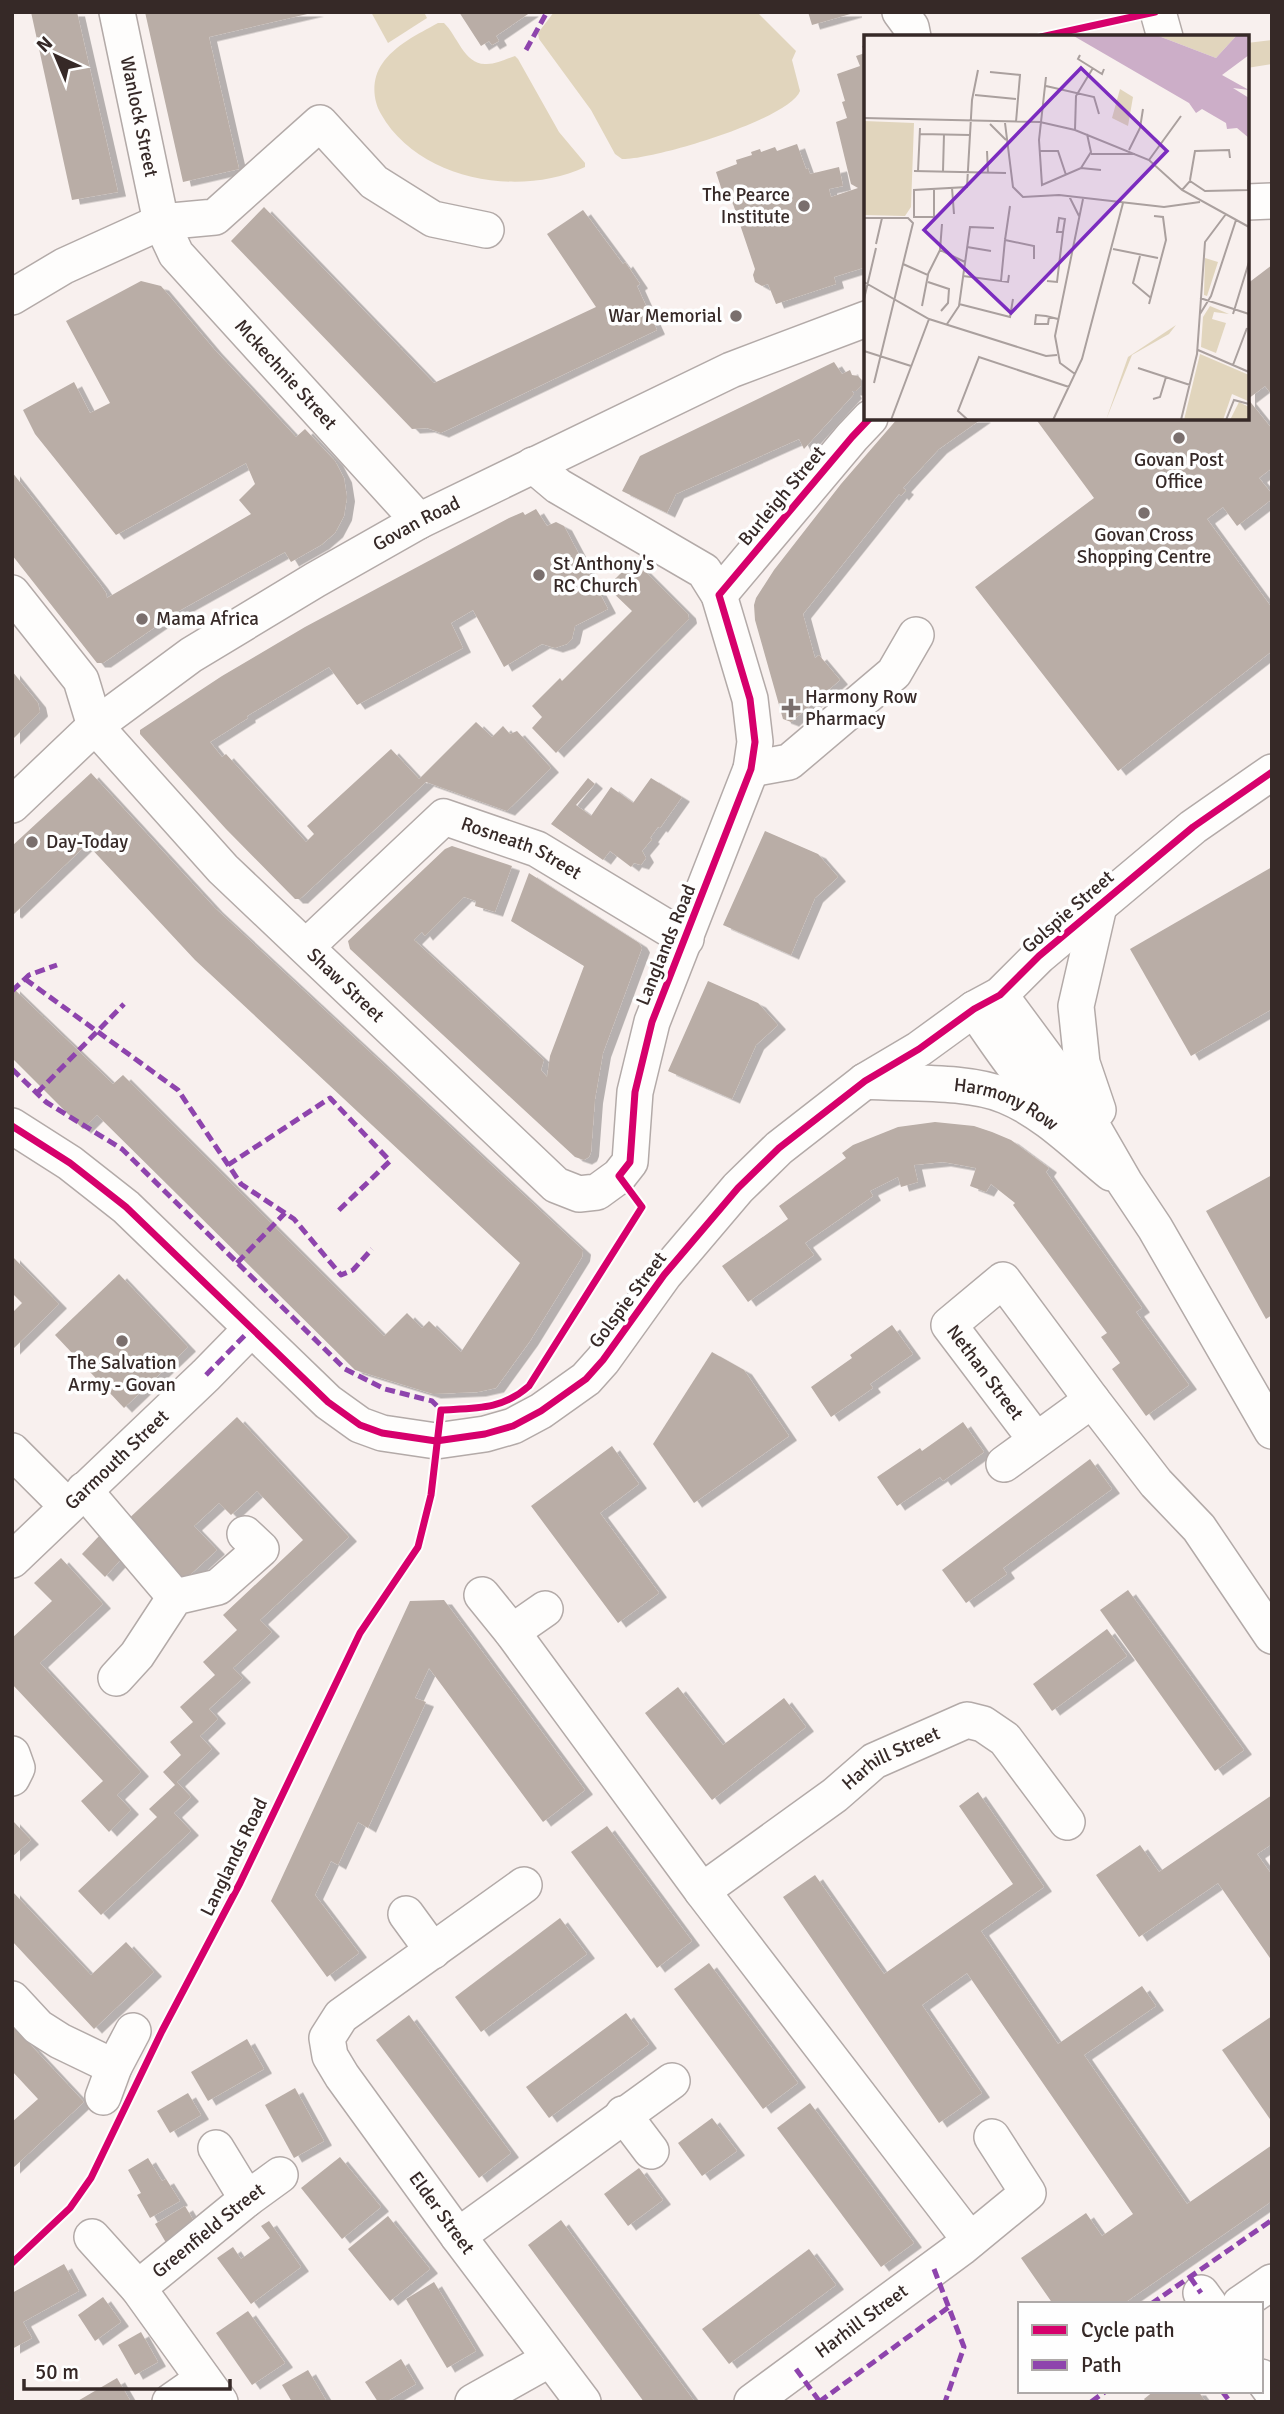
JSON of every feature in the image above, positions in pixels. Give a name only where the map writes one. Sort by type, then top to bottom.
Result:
[{"type":"street","name":"Wanlock Street","points":[[117,12],[161,222]]},
{"type":"street","points":[[900,12],[911,27],[913,35]]},
{"type":"street","points":[[1158,12],[1164,35]]},
{"type":"street","points":[[12,297],[65,266],[161,222],[215,217],[320,123],[374,182],[433,219],[486,230]]},
{"type":"street","points":[[1249,202],[1272,201]]},
{"type":"street","name":"Mckechnie Street","points":[[161,222],[176,254],[419,521]]},
{"type":"street","name":"Govan Road","points":[[12,805],[95,726],[191,654],[315,580],[419,521],[731,370],[864,320]]},
{"type":"street","name":"Burleigh Street","points":[[719,595],[868,420]]},
{"type":"street","points":[[533,465],[558,486],[705,571],[719,595],[750,699],[755,742],[751,769],[789,762],[894,673],[916,635]]},
{"type":"street","points":[[12,593],[81,680],[95,726]]},
{"type":"street","name":"Shaw Street","points":[[95,726],[223,869],[556,1185],[579,1194],[597,1192],[619,1176]]},
{"type":"street","name":"Langlands Road","points":[[619,1176],[630,1162],[635,1092],[652,1022],[751,769]]},
{"type":"street","name":"Golspie Street","points":[[12,1126],[69,1163],[126,1207],[328,1402],[360,1425],[382,1433],[436,1441],[485,1434],[513,1426],[541,1411],[586,1379],[603,1360],[664,1275],[738,1188],[779,1149],[865,1082],[987,1002],[1194,827],[1272,772]]},
{"type":"street","name":"Rosneath Street","points":[[306,947],[443,817],[537,849],[686,939]]},
{"type":"street","name":"Harmony Row","points":[[1099,906],[1076,1006],[1078,1041],[1087,1081],[1125,1183]]},
{"type":"street","name":"Harmony Row","points":[[987,1002],[1076,1098],[1272,1430]]},
{"type":"street","name":"Harmony Row","points":[[865,1082],[965,1087],[1004,1095],[1035,1113],[1125,1183]]},
{"type":"street","name":"Nethan Street","points":[[1092,1400],[1036,1440],[949,1325],[1003,1280],[1156,1483],[1199,1528],[1272,1636]]},
{"type":"street","name":"Garmouth Street","points":[[12,1560],[251,1329]]},
{"type":"street","points":[[1004,1464],[1036,1440]]},
{"type":"street","points":[[12,1451],[75,1498],[175,1597]]},
{"type":"street","points":[[116,1678],[137,1656],[175,1597],[218,1587],[261,1549],[245,1534]]},
{"type":"street","points":[[482,1595],[702,1891],[970,2240]]},
{"type":"street","points":[[512,1632],[545,1609]]},
{"type":"street","name":"Harhill Street","points":[[702,1891],[835,1795],[874,1761],[967,1720],[983,1724],[1005,1739],[1067,1822]]},
{"type":"street","points":[[12,1754],[17,1768],[12,1777]]},
{"type":"street","points":[[406,1914],[433,1951],[524,1885]]},
{"type":"street","name":"Elder Street","points":[[433,1951],[341,2016],[327,2038],[330,2056],[458,2236],[583,2402]]},
{"type":"street","points":[[12,1999],[38,2027],[60,2041],[108,2082],[133,2031]]},
{"type":"street","points":[[458,2236],[672,2081]]},
{"type":"street","points":[[624,2115],[651,2151]]},
{"type":"street","name":"Harhill Street","points":[[752,2402],[943,2262],[1028,2193],[992,2137]]},
{"type":"street","points":[[216,2148],[247,2199]]},
{"type":"street","name":"Greenfield Street","points":[[138,2288],[280,2175]]},
{"type":"street","name":"Greenfield Street","points":[[92,2237],[138,2288],[211,2390],[170,2402]]},
{"type":"street","points":[[1243,2302],[1272,2282]]},
{"type":"street","points":[[472,2402],[550,2359]]},
{"type":"shaded area","points":[[371,12],[424,12],[427,18],[388,43]]},
{"type":"shaded area","points":[[554,12],[757,12],[796,51],[792,60],[800,91],[791,102],[772,114],[719,136],[661,153],[622,159],[615,154],[591,110],[539,39],[538,33]]},
{"type":"shaded area","points":[[438,23],[444,23],[467,55],[479,63],[494,63],[515,56],[559,132],[585,163],[585,167],[559,176],[530,181],[472,177],[444,168],[419,154],[398,136],[378,108],[374,89],[376,76],[393,51]]},
{"type":"shaded area","points":[[1272,40],[1272,64],[1249,68],[1249,43]]},
{"type":"building","points":[[31,12],[77,12],[118,192],[72,200]]},
{"type":"building","points":[[145,12],[316,12],[209,37],[239,169],[183,182]]},
{"type":"building","points":[[459,12],[531,12],[496,36],[499,41],[492,45],[489,41],[481,46]]},
{"type":"building","points":[[808,12],[854,12],[854,13],[812,25]]},
{"type":"building","name":"The Pearce Institute","points":[[864,53],[864,268],[834,277],[836,284],[776,304],[768,284],[762,286],[755,282],[755,269],[731,198],[725,200],[716,172],[737,164],[736,160],[752,155],[751,152],[775,147],[777,151],[797,144],[810,174],[839,167],[843,186],[829,189],[831,197],[858,188],[851,184],[836,122],[847,118],[837,74],[860,66],[856,56]]},
{"type":"building","points":[[264,207],[434,383],[596,307],[547,234],[583,210],[640,284],[637,286],[657,330],[441,433],[427,428],[412,429],[231,241]]},
{"type":"building","name":"Govan Cross Shopping Centre","points":[[1272,265],[1272,395],[1265,386],[1249,398],[1249,282]]},
{"type":"building","points":[[141,281],[161,286],[214,349],[296,437],[305,429],[335,461],[344,478],[347,497],[344,516],[335,533],[321,545],[291,562],[285,552],[177,612],[103,663],[97,663],[12,555],[12,472],[100,584],[107,598],[251,514],[239,500],[255,484],[246,463],[116,535],[35,434],[23,410],[74,382],[90,413],[110,403],[66,321]]},
{"type":"building","points":[[834,362],[842,374],[850,370],[852,375],[858,376],[861,386],[852,391],[854,394],[804,449],[799,439],[676,494],[667,513],[622,491],[640,456]]},
{"type":"building","name":"Govan Cross Shopping Centre","points":[[1249,400],[1272,429],[1272,468],[1259,478],[1272,494],[1272,499],[1237,526],[1223,507],[1207,519],[1272,608],[1272,651],[1118,771],[975,587],[1094,498],[1036,420],[1249,420]]},
{"type":"building","points":[[896,420],[980,420],[939,449],[912,478],[903,488],[906,490],[901,496],[899,494],[803,614],[815,658],[819,655],[840,680],[791,722],[783,719],[755,620],[754,605],[774,570],[841,484]]},
{"type":"building","points":[[536,509],[547,526],[556,522],[564,526],[608,609],[575,626],[572,639],[567,644],[555,648],[542,644],[504,667],[473,610],[451,623],[463,648],[357,705],[329,667],[247,716],[248,718],[210,742],[222,757],[226,754],[306,842],[314,834],[307,826],[391,749],[419,779],[476,722],[492,737],[503,726],[510,734],[517,731],[551,768],[507,811],[426,782],[300,899],[295,899],[226,829],[140,734],[140,730],[222,676],[305,627],[509,518],[523,512],[525,515]]},
{"type":"building","points":[[634,560],[688,614],[689,619],[556,753],[532,728],[542,717],[532,706],[560,678],[562,681],[632,611],[607,587]]},
{"type":"building","points":[[12,671],[38,703],[40,712],[12,740]]},
{"type":"building","points":[[91,773],[215,908],[583,1250],[582,1257],[530,1341],[496,1388],[478,1392],[433,1394],[355,1370],[97,1115],[83,1129],[12,1058],[12,987],[113,1084],[123,1075],[384,1336],[407,1313],[422,1328],[429,1321],[461,1352],[520,1263],[195,960],[87,844],[12,913],[12,846]]},
{"type":"building","points":[[588,778],[595,784],[576,805],[591,816],[611,787],[633,803],[651,778],[682,797],[642,851],[646,858],[641,865],[634,863],[631,867],[610,851],[603,860],[551,824]]},
{"type":"building","points":[[765,831],[818,854],[838,877],[815,898],[791,955],[723,925]]},
{"type":"building","points":[[452,846],[512,866],[495,912],[475,906],[476,901],[464,897],[425,936],[422,932],[414,940],[544,1060],[541,1070],[547,1077],[550,1056],[584,966],[511,921],[529,873],[639,943],[642,948],[603,1053],[595,1099],[591,1152],[584,1160],[575,1157],[350,949],[348,941],[445,849]]},
{"type":"building","points":[[1272,867],[1272,1009],[1191,1056],[1130,949]]},
{"type":"building","points":[[708,981],[758,1003],[778,1025],[756,1045],[732,1099],[668,1071]]},
{"type":"building","points":[[935,1122],[974,1126],[992,1132],[1011,1140],[1049,1168],[1046,1172],[1142,1308],[1136,1312],[1189,1385],[1146,1416],[1112,1369],[1120,1363],[1101,1337],[1107,1333],[1013,1205],[1015,1203],[991,1184],[986,1192],[970,1186],[976,1168],[943,1162],[914,1165],[918,1182],[901,1187],[898,1177],[870,1191],[873,1196],[805,1243],[814,1255],[748,1302],[722,1266],[788,1219],[779,1206],[846,1158],[842,1153],[853,1145],[898,1127]]},
{"type":"building","points":[[1272,1175],[1272,1315],[1266,1319],[1206,1211]]},
{"type":"building","points":[[12,1256],[59,1304],[12,1350],[12,1313],[22,1303],[12,1293]]},
{"type":"building","name":"The Salvation Army - Govan","points":[[119,1274],[188,1347],[124,1408],[55,1335]]},
{"type":"building","points":[[892,1325],[913,1354],[870,1384],[873,1388],[831,1417],[811,1387]]},
{"type":"building","points":[[712,1352],[744,1370],[789,1436],[694,1503],[653,1444]]},
{"type":"building","points":[[237,1417],[349,1537],[260,1620],[272,1632],[233,1668],[243,1678],[209,1709],[218,1719],[200,1736],[212,1749],[177,1782],[191,1797],[174,1813],[191,1831],[101,1915],[78,1891],[157,1817],[149,1809],[175,1785],[163,1772],[181,1755],[170,1742],[193,1722],[180,1707],[215,1675],[203,1662],[237,1630],[223,1615],[303,1540],[257,1491],[231,1515],[219,1503],[194,1526],[217,1550],[180,1584],[123,1524]]},
{"type":"building","points":[[963,1422],[984,1452],[943,1481],[940,1477],[897,1506],[877,1477],[920,1448],[922,1451]]},
{"type":"building","points":[[612,1446],[639,1484],[600,1513],[659,1593],[618,1623],[531,1506]]},
{"type":"building","points":[[1090,1459],[1112,1489],[1003,1568],[1007,1574],[966,1603],[942,1570]]},
{"type":"building","points":[[100,1535],[123,1557],[105,1577],[82,1554]]},
{"type":"building","points":[[61,1558],[103,1604],[40,1663],[141,1772],[117,1795],[131,1810],[109,1832],[81,1801],[103,1781],[12,1684],[12,1638],[52,1601],[34,1583]]},
{"type":"building","points":[[1128,1590],[1244,1750],[1215,1771],[1100,1610]]},
{"type":"building","points":[[444,1600],[585,1790],[543,1822],[429,1668],[415,1698],[426,1702],[368,1828],[358,1822],[338,1865],[331,1861],[315,1895],[359,1953],[327,1977],[271,1901],[410,1601]]},
{"type":"building","points":[[1107,1629],[1127,1656],[1052,1711],[1033,1684]]},
{"type":"building","points":[[678,1687],[723,1745],[784,1698],[806,1727],[712,1800],[645,1713]]},
{"type":"building","points":[[978,1792],[1044,1887],[981,1931],[1058,2044],[1142,1986],[1156,2006],[1084,2055],[1187,2204],[1272,2145],[1272,2201],[1126,2302],[1052,2302],[1021,2258],[1086,2213],[1102,2236],[1133,2214],[967,1973],[922,2005],[982,2093],[939,2123],[783,1897],[815,1875],[884,1974],[1013,1884],[959,1806]]},
{"type":"building","points":[[1272,1795],[1272,1844],[1257,1854],[1272,1875],[1272,1961],[1218,1883],[1139,1937],[1096,1875],[1140,1845],[1159,1872]]},
{"type":"building","points":[[12,1820],[31,1840],[12,1857]]},
{"type":"building","points":[[607,1826],[692,1941],[657,1968],[571,1852]]},
{"type":"building","points":[[12,1891],[91,1975],[126,1942],[154,1972],[94,2029],[12,1941]]},
{"type":"building","points":[[560,1918],[587,1954],[481,2032],[455,1997]]},
{"type":"building","points":[[709,1963],[798,2083],[763,2109],[674,1989]]},
{"type":"building","points":[[626,2013],[649,2044],[549,2118],[526,2087]]},
{"type":"building","points":[[409,2015],[511,2153],[479,2178],[376,2040]]},
{"type":"building","points":[[1272,2016],[1272,2122],[1222,2050]]},
{"type":"building","points":[[12,2025],[84,2102],[12,2169],[12,2122],[38,2099],[12,2071]]},
{"type":"building","points":[[247,2039],[264,2069],[208,2101],[191,2072]]},
{"type":"building","points":[[295,2088],[324,2141],[294,2158],[265,2105]]},
{"type":"building","points":[[188,2093],[201,2115],[170,2133],[157,2111]]},
{"type":"building","points":[[810,2103],[914,2243],[881,2267],[777,2128]]},
{"type":"building","points":[[712,2118],[737,2151],[702,2176],[678,2143]]},
{"type":"building","points":[[340,2157],[381,2207],[342,2239],[301,2188]]},
{"type":"building","points":[[148,2158],[162,2181],[166,2179],[180,2201],[150,2218],[137,2195],[141,2193],[128,2170]]},
{"type":"building","points":[[639,2168],[663,2200],[628,2226],[604,2194]]},
{"type":"building","points":[[185,2206],[198,2228],[168,2246],[155,2224]]},
{"type":"building","points":[[388,2216],[430,2269],[390,2301],[348,2249]]},
{"type":"building","points":[[561,2220],[695,2402],[644,2402],[528,2245]]},
{"type":"building","points":[[269,2221],[301,2267],[251,2304],[217,2258],[233,2247],[241,2259],[270,2238],[261,2226]]},
{"type":"building","points":[[809,2249],[836,2285],[729,2364],[702,2329]]},
{"type":"building","points":[[64,2264],[79,2291],[23,2322],[32,2338],[12,2349],[12,2293]]},
{"type":"building","points":[[434,2282],[476,2351],[447,2368],[406,2299]]},
{"type":"building","points":[[103,2297],[121,2322],[95,2341],[78,2315]]},
{"type":"building","points":[[248,2311],[285,2363],[252,2385],[216,2333]]},
{"type":"building","points":[[141,2332],[158,2362],[135,2375],[118,2345]]},
{"type":"building","points":[[401,2359],[416,2384],[386,2402],[378,2402],[365,2382]]},
{"type":"building","points":[[308,2370],[327,2402],[292,2402],[282,2385]]},
{"type":"building","points":[[117,2378],[131,2402],[76,2402]]},
{"type":"building","points":[[1152,2393],[1199,2393],[1206,2402],[1146,2402],[1144,2399]]},
{"type":"marked path","points":[[526,50],[547,12]]},
{"type":"marked path","points":[[12,991],[29,975],[57,965]]},
{"type":"marked path","points":[[25,979],[178,1090],[241,1184],[294,1219],[341,1275],[353,1270],[372,1249]]},
{"type":"marked path","points":[[37,1093],[124,1004]]},
{"type":"marked path","points":[[12,1069],[46,1102],[122,1149],[345,1369],[385,1389],[432,1401],[441,1410]]},
{"type":"marked path","points":[[228,1165],[330,1098],[390,1161],[338,1211]]},
{"type":"marked path","points":[[237,1263],[285,1213]]},
{"type":"marked path","points":[[206,1375],[251,1329]]},
{"type":"marked path","points":[[1154,2302],[1272,2220]]},
{"type":"marked path","points":[[934,2269],[964,2347],[945,2402]]},
{"type":"marked path","points":[[1190,2277],[1201,2293]]},
{"type":"marked path","points":[[819,2402],[949,2307]]},
{"type":"marked path","points":[[796,2369],[820,2402]]},
{"type":"marked path","points":[[1091,2402],[1103,2393]]},
{"type":"marked path","points":[[1223,2393],[1230,2402]]},
{"type":"cycle path","points":[[1050,35],[1155,12]]},
{"type":"cycle path","points":[[12,2263],[70,2208],[91,2178],[162,2031],[240,1883],[360,1633],[418,1547],[431,1495],[441,1410],[499,1404],[529,1386],[642,1207],[619,1176],[630,1162],[635,1092],[652,1022],[751,769],[755,742],[750,699],[719,595],[868,420]]},
{"type":"cycle path","points":[[12,1126],[70,1163],[126,1207],[328,1402],[360,1425],[382,1433],[436,1441],[485,1434],[513,1426],[541,1411],[586,1379],[603,1360],[664,1275],[738,1188],[779,1148],[865,1081],[919,1049],[974,1009],[1000,995],[1039,956],[1193,827],[1272,772]]},
{"type":"place","name":"The Pearce Institute","points":[[804,206]]},
{"type":"place","name":"War Memorial","points":[[736,316]]},
{"type":"place","name":"Govan Post Office","points":[[1179,438]]},
{"type":"place","name":"Govan Cross Shopping Centre","points":[[1144,513]]},
{"type":"place","name":"St Anthony's RC Church","points":[[539,575]]},
{"type":"place","name":"Mama Africa","points":[[142,619]]},
{"type":"place","name":"Harmony Row Pharmacy","points":[[791,708]]},
{"type":"place","name":"Day-Today","points":[[32,842]]},
{"type":"place","name":"The Salvation Army - Govan","points":[[122,1341]]}]
